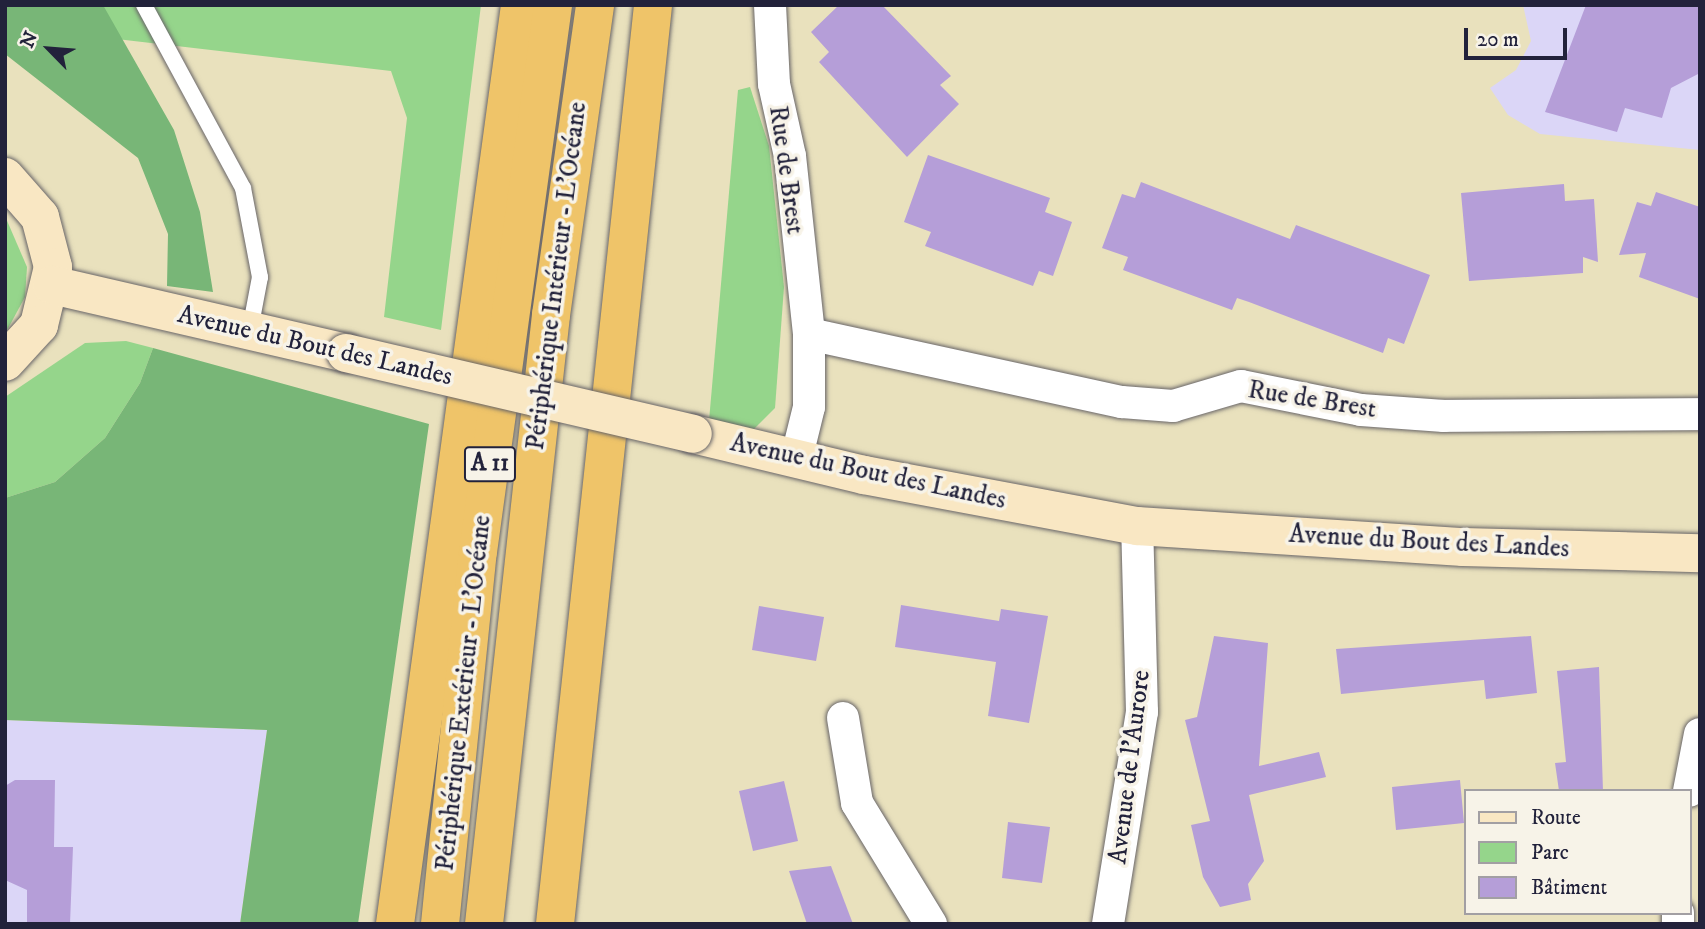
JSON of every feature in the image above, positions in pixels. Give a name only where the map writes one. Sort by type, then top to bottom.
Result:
[{"type":"highway","points":[[395,924],[520,5]]},
{"type":"highway","name":"Périphérique Extérieur - L’Océane","points":[[440,924],[478,552],[553,5]]},
{"type":"highway","name":"Périphérique Intérieur - L’Océane","points":[[484,924],[546,354],[596,5]]},
{"type":"highway","points":[[555,922],[653,5]]},
{"type":"street","name":"Rue de Brest","points":[[770,5],[774,84],[790,156],[809,334],[809,407],[796,460]]},
{"type":"street","points":[[5,177],[40,217],[51,250],[52,285],[38,325],[5,362]]},
{"type":"street","name":"Avenue du Bout des Landes","points":[[52,285],[796,460],[1137,526],[1462,547],[1700,553]]},
{"type":"street","name":"Rue de Brest","points":[[809,334],[1122,402],[1173,406],[1241,386],[1361,410],[1444,416],[1700,414]]},
{"type":"street","name":"Avenue de l'Aurore","points":[[1108,924],[1142,712],[1137,526]]},
{"type":"street","points":[[843,718],[858,803],[931,924]]},
{"type":"street","points":[[1689,789],[1700,734]]},
{"type":"lane","points":[[144,5],[155,37],[225,145],[243,188],[260,277],[250,330]]},
{"type":"shaded area","points":[[1523,5],[1700,5],[1700,150],[1540,134],[1508,115],[1490,88],[1516,70],[1531,41]]},
{"type":"shaded area","points":[[5,720],[267,730],[240,924],[5,924]]},
{"type":"green space","points":[[5,5],[481,5],[441,330],[384,317],[407,118],[391,71],[5,26]]},
{"type":"green space","points":[[5,5],[103,5],[174,130],[200,212],[213,292],[167,286],[168,234],[138,158],[5,54]]},
{"type":"green space","points":[[750,87],[769,146],[784,287],[775,408],[750,433],[709,421],[738,90]]},
{"type":"green space","points":[[5,216],[27,267],[25,297],[5,334]]},
{"type":"green space","points":[[126,341],[153,348],[140,383],[105,438],[55,482],[5,498],[5,397],[85,343]]},
{"type":"green space","points":[[153,348],[429,424],[358,924],[240,924],[267,730],[5,720],[5,498],[55,482],[105,438],[140,383]]},
{"type":"building","points":[[839,5],[882,5],[951,76],[940,85],[959,104],[907,157],[819,62],[829,52],[811,32]]},
{"type":"building","points":[[1586,5],[1700,5],[1700,73],[1671,88],[1662,118],[1625,108],[1617,132],[1545,112]]},
{"type":"building","points":[[928,155],[1050,198],[1045,212],[1072,222],[1053,276],[1039,271],[1033,286],[925,246],[931,232],[904,222]]},
{"type":"building","points":[[1141,182],[1290,239],[1296,225],[1430,275],[1404,344],[1388,338],[1383,353],[1237,298],[1232,310],[1123,270],[1128,257],[1102,248],[1122,194],[1135,198]]},
{"type":"building","points":[[1564,184],[1565,201],[1594,199],[1598,262],[1583,257],[1583,273],[1469,281],[1461,193]]},
{"type":"building","points":[[1656,192],[1700,207],[1700,299],[1639,277],[1646,253],[1619,255],[1637,202],[1651,206]]},
{"type":"building","points":[[901,605],[999,621],[1001,609],[1048,616],[1029,723],[988,716],[996,662],[895,647]]},
{"type":"building","points":[[759,606],[824,617],[816,661],[752,650]]},
{"type":"building","points":[[1214,636],[1268,643],[1259,766],[1319,752],[1326,777],[1249,795],[1264,861],[1248,884],[1251,900],[1220,907],[1203,877],[1191,825],[1210,821],[1185,720],[1197,717]]},
{"type":"building","points":[[1531,636],[1537,693],[1486,699],[1484,680],[1341,694],[1336,649]]},
{"type":"building","points":[[1599,667],[1603,789],[1559,789],[1555,763],[1566,762],[1557,671]]},
{"type":"building","points":[[15,780],[55,780],[54,847],[73,847],[70,924],[27,924],[27,890],[5,880],[5,786]]},
{"type":"building","points":[[1460,780],[1464,823],[1396,830],[1392,787]]},
{"type":"building","points":[[784,781],[798,841],[753,851],[739,791]]},
{"type":"building","points":[[1008,822],[1050,827],[1042,883],[1002,878]]},
{"type":"building","points":[[831,866],[853,924],[807,924],[789,871]]}]
